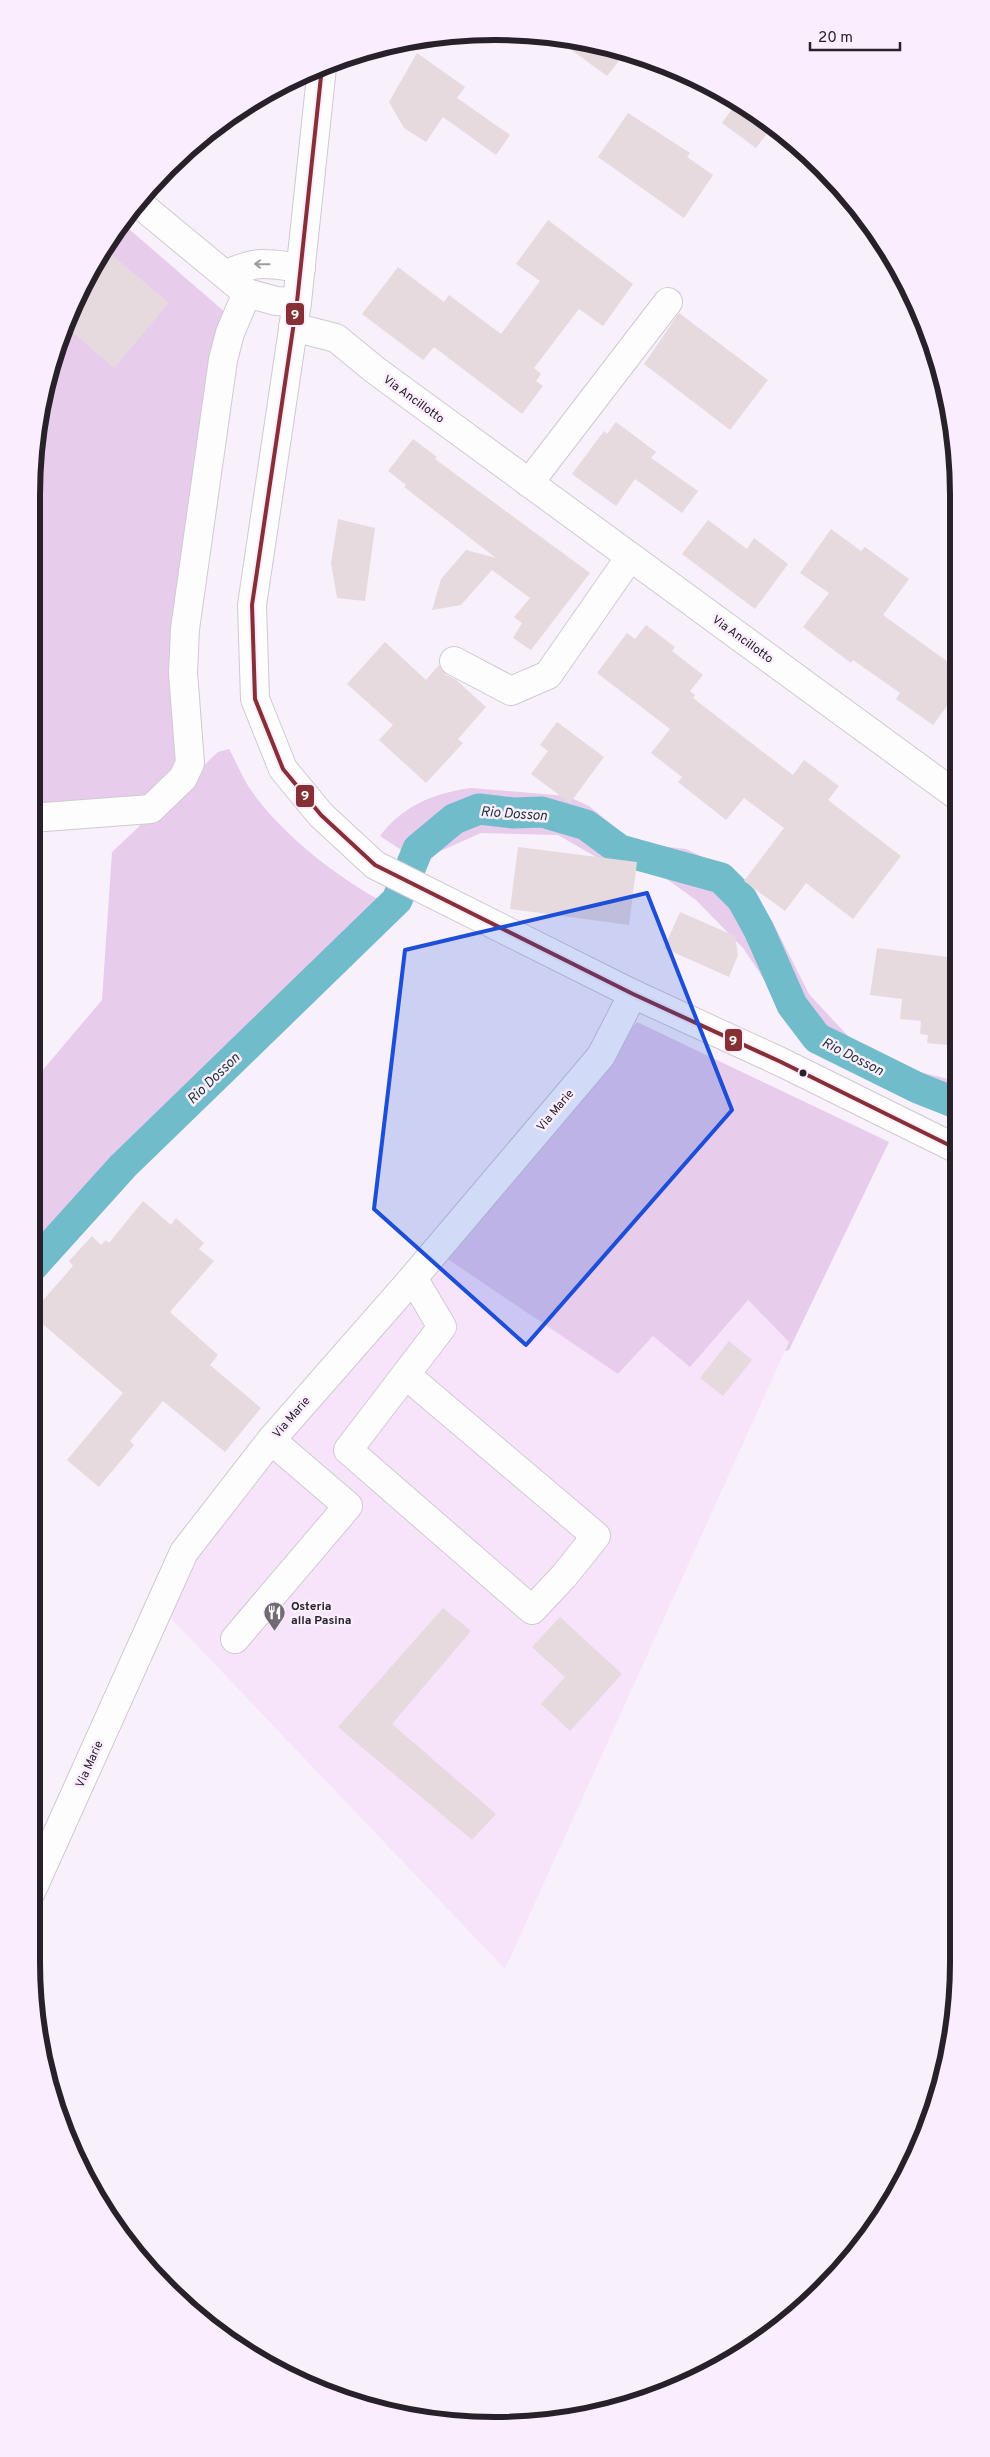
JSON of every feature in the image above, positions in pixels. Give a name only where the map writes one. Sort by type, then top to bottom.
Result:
[{"type":"street","points":[[321,75],[295,315],[252,605],[255,699],[283,769],[321,814],[375,865],[633,994],[781,1062],[950,1146]]},
{"type":"street","points":[[40,817],[151,809],[183,778],[190,763],[183,673],[185,629],[223,360],[230,333],[247,293],[236,286],[226,275],[143,207]]},
{"type":"street","points":[[226,275],[244,266],[260,263],[301,268]]},
{"type":"street","name":"Via Ancillotto","points":[[247,293],[276,301],[295,315],[336,338],[375,370],[950,791]]},
{"type":"street","points":[[529,483],[668,302]]},
{"type":"street","points":[[454,661],[511,691],[548,675],[630,557]]},
{"type":"street","name":"Via Marie","points":[[40,1872],[184,1552],[271,1440],[413,1278],[601,1056],[633,994]]},
{"type":"street","points":[[406,1375],[596,1536],[564,1576],[532,1610],[348,1450],[442,1327],[413,1278]]},
{"type":"street","points":[[235,1639],[348,1506],[271,1440]]},
{"type":"highlighted area","points":[[647,893],[732,1110],[526,1345],[374,1209],[405,950]]},
{"type":"shaded area","points":[[127,228],[226,313],[180,768],[148,809],[40,814],[40,495],[44,436],[56,377],[75,321],[101,267]]},
{"type":"shaded area","points":[[229,749],[249,788],[280,825],[296,840],[350,882],[387,904],[187,1124],[124,1182],[40,1273],[40,1073],[102,1000],[112,852],[218,752]]},
{"type":"shaded area","points":[[471,788],[567,796],[589,806],[634,843],[686,849],[709,860],[734,878],[756,900],[775,927],[809,994],[860,1049],[896,1066],[950,1080],[950,1112],[807,1043],[743,948],[696,900],[658,873],[603,861],[558,835],[481,833],[434,854],[425,862],[409,855],[380,836],[389,825],[409,809],[432,797]]},
{"type":"shaded area","points":[[637,1022],[889,1142],[789,1350],[785,1351],[789,1342],[748,1300],[690,1367],[653,1336],[618,1374],[443,1256]]},
{"type":"shaded area","points":[[443,1256],[618,1374],[716,1268],[789,1342],[505,1969],[167,1614],[191,1560]]},
{"type":"building","points":[[566,46],[618,57],[618,62],[607,76]]},
{"type":"building","points":[[417,53],[465,87],[457,98],[510,135],[496,155],[443,117],[426,142],[404,128],[389,102]]},
{"type":"building","points":[[733,108],[769,132],[756,148],[722,123]]},
{"type":"building","points":[[628,113],[690,153],[687,157],[713,175],[684,218],[598,157]]},
{"type":"building","points":[[548,220],[633,284],[603,326],[579,309],[534,368],[541,374],[536,381],[543,386],[522,414],[434,347],[423,360],[362,314],[398,267],[444,302],[449,295],[501,334],[540,281],[516,264]]},
{"type":"building","points":[[110,253],[169,303],[114,368],[71,331],[87,294]]},
{"type":"building","points":[[679,313],[768,380],[730,430],[644,364]]},
{"type":"building","points":[[616,422],[656,452],[651,458],[698,491],[682,513],[635,479],[616,506],[572,474],[604,431],[607,434]]},
{"type":"building","points":[[413,439],[437,457],[435,459],[590,573],[531,650],[513,638],[522,623],[514,617],[530,598],[492,570],[461,605],[432,610],[441,579],[466,550],[496,558],[404,487],[406,485],[388,471]]},
{"type":"building","points":[[338,519],[375,528],[365,601],[337,598],[331,563]]},
{"type":"building","points":[[708,520],[747,549],[754,538],[788,564],[755,609],[682,554]]},
{"type":"building","points":[[831,529],[861,551],[865,547],[909,579],[883,615],[950,663],[950,702],[933,725],[896,699],[900,693],[853,660],[851,663],[803,627],[829,593],[800,573]]},
{"type":"building","points":[[646,625],[675,647],[672,651],[703,675],[690,691],[695,695],[693,698],[793,775],[804,760],[839,786],[828,800],[901,856],[853,919],[806,883],[785,911],[744,881],[784,828],[744,798],[726,820],[678,782],[682,777],[651,753],[670,729],[597,673],[627,633],[635,639]]},
{"type":"building","points":[[385,642],[426,680],[439,665],[446,675],[455,679],[486,707],[458,739],[463,743],[426,783],[379,740],[393,725],[347,684]]},
{"type":"building","points":[[557,722],[604,757],[570,803],[531,774],[548,751],[540,745]]},
{"type":"building","points":[[518,847],[637,862],[629,925],[510,909]]},
{"type":"building","points":[[680,912],[735,936],[738,955],[729,977],[664,948]]},
{"type":"building","points":[[877,948],[950,957],[950,1045],[927,1043],[928,1035],[920,1034],[921,1021],[900,1019],[902,999],[870,995]]},
{"type":"building","points":[[143,1201],[171,1225],[176,1218],[204,1243],[199,1249],[214,1261],[170,1312],[218,1355],[210,1365],[261,1408],[225,1452],[163,1401],[130,1441],[134,1445],[99,1487],[67,1460],[123,1393],[40,1322],[40,1304],[73,1266],[69,1261],[92,1236],[101,1245],[106,1240],[109,1243]]},
{"type":"building","points":[[729,1341],[752,1360],[723,1396],[700,1378]]},
{"type":"building","points":[[443,1608],[471,1631],[392,1724],[496,1814],[472,1840],[338,1727]]},
{"type":"building","points":[[560,1617],[622,1674],[570,1731],[541,1704],[565,1677],[532,1647]]},
{"type":"waterway","name":"Rio Dosson","points":[[40,1258],[123,1166],[397,900],[418,849],[454,819],[479,809],[514,813],[542,812],[586,825],[620,850],[721,878],[742,899],[759,930],[792,1005],[817,1038],[918,1088],[950,1101]]},
{"type":"transit line","name":"9","points":[[321,75],[297,302],[252,605],[255,699],[283,769],[321,815],[375,865],[633,994],[781,1062],[950,1146]]},
{"type":"place","name":"Osteria alla Pasina","points":[[275,1632]]}]
